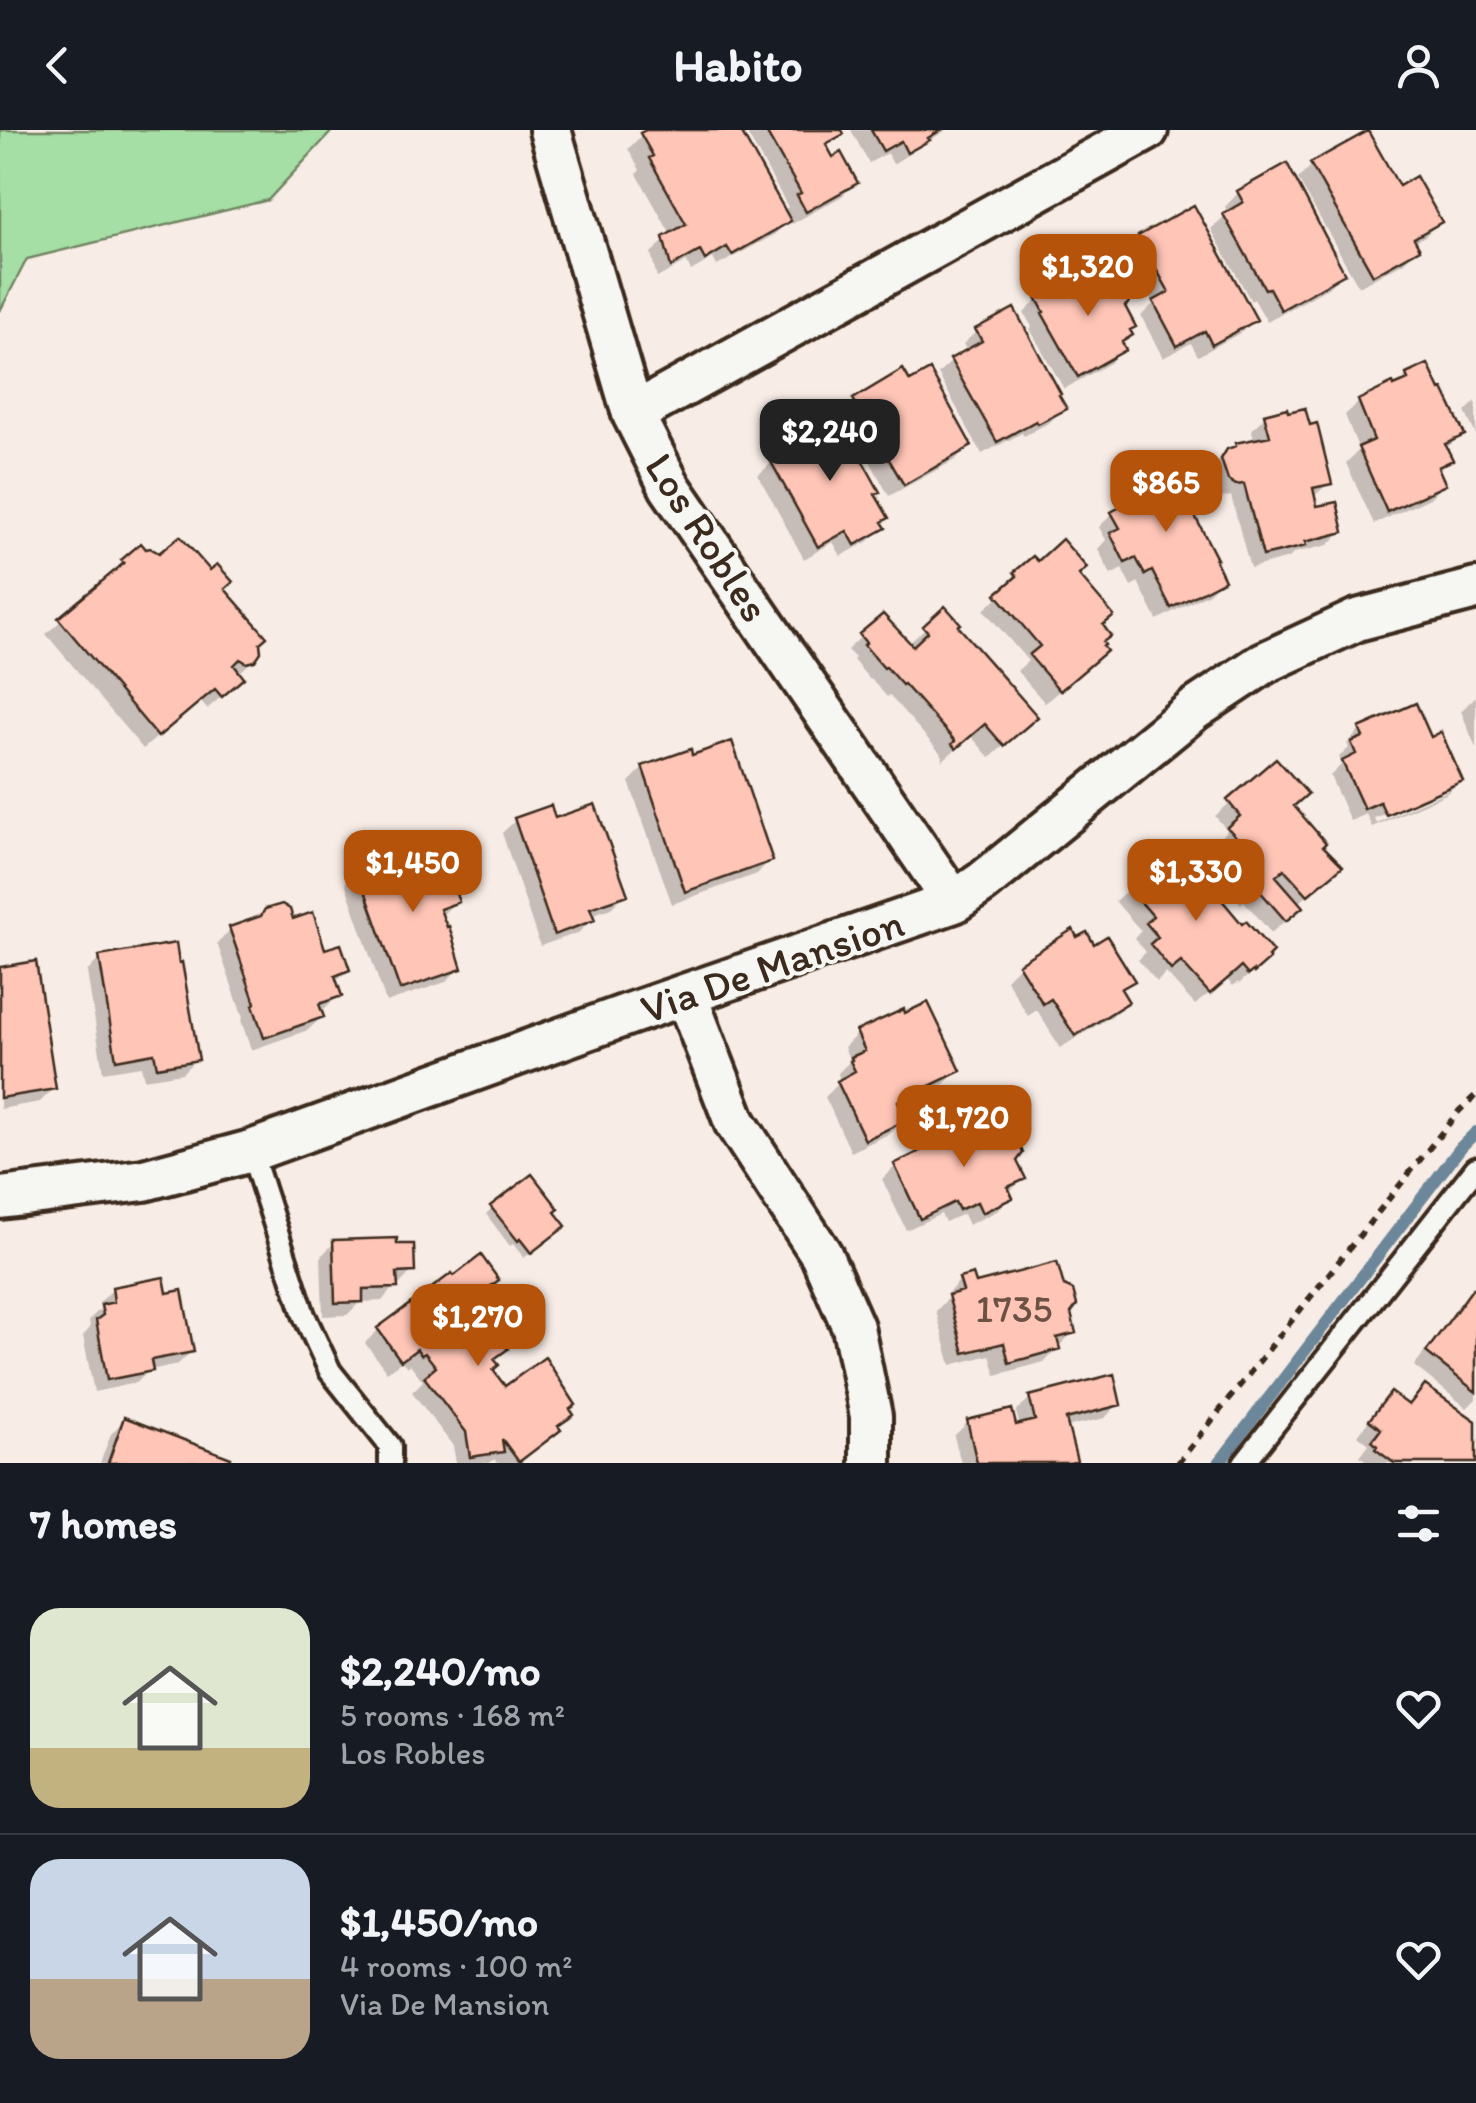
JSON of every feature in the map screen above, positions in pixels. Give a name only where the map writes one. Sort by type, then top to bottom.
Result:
[{"type":"street","name":"Los Robles","points":[[550,130],[632,414],[670,487],[954,902]]},
{"type":"street","points":[[632,414],[1147,130]]},
{"type":"street","name":"Via De Mansion","points":[[0,1198],[144,1180],[251,1150],[954,902],[1195,709],[1264,663],[1357,620],[1476,590]]},
{"type":"street","points":[[686,995],[735,1122],[821,1254],[853,1326],[871,1416],[871,1463]]},
{"type":"lane","points":[[251,1150],[304,1315],[330,1371],[390,1446],[390,1463]]},
{"type":"lane","points":[[1244,1463],[1476,1168]]},
{"type":"path","points":[[1178,1463],[1459,1111],[1476,1095]]},
{"type":"green space","points":[[0,130],[333,130],[268,200],[27,259],[0,311]]},
{"type":"building","points":[[740,130],[791,221],[732,255],[727,247],[705,260],[700,251],[671,267],[663,237],[686,224],[649,158],[653,156],[640,133]]},
{"type":"building","points":[[765,130],[842,130],[844,134],[826,144],[833,157],[841,152],[858,183],[806,212],[797,195],[801,193]]},
{"type":"building","points":[[871,130],[941,130],[907,153],[901,141],[883,151]]},
{"type":"building","points":[[1368,131],[1399,186],[1416,176],[1442,222],[1414,238],[1420,249],[1373,275],[1310,163]]},
{"type":"building","points":[[1287,163],[1345,274],[1281,310],[1223,214],[1243,202],[1237,191]]},
{"type":"building","points":[[1194,205],[1257,320],[1212,345],[1205,331],[1177,346],[1153,301],[1169,292],[1138,236]]},
{"type":"building","points":[[1109,267],[1129,303],[1125,306],[1136,327],[1130,330],[1133,335],[1122,342],[1126,350],[1078,377],[1036,297],[1084,270],[1089,278]]},
{"type":"building","points":[[1014,308],[1067,409],[997,442],[950,359],[982,341],[975,329]]},
{"type":"building","points":[[1428,364],[1465,435],[1445,444],[1453,460],[1438,467],[1446,485],[1387,512],[1358,447],[1374,440],[1358,400],[1408,380],[1406,374]]},
{"type":"building","points":[[903,369],[910,381],[930,370],[972,446],[904,485],[853,399]]},
{"type":"building","points":[[1287,408],[1288,412],[1305,408],[1310,425],[1317,423],[1332,484],[1313,488],[1317,506],[1337,502],[1344,532],[1263,556],[1244,484],[1228,480],[1221,459],[1235,443],[1270,436],[1264,414]]},
{"type":"building","points":[[833,414],[880,492],[875,494],[889,518],[882,522],[886,528],[855,545],[847,531],[818,547],[770,460],[791,448],[786,440]]},
{"type":"building","points":[[1174,455],[1187,479],[1178,483],[1225,580],[1171,608],[1152,571],[1145,575],[1136,558],[1125,563],[1110,533],[1120,528],[1111,512],[1129,502],[1131,492],[1146,484],[1139,473]]},
{"type":"building","points":[[180,536],[210,570],[217,564],[233,582],[225,589],[267,637],[260,643],[261,652],[255,661],[247,663],[240,659],[234,665],[244,678],[222,697],[215,689],[158,737],[58,618],[124,563],[121,560],[141,543],[159,553]]},
{"type":"building","points":[[1062,539],[1087,568],[1079,575],[1114,616],[1103,625],[1111,636],[1103,642],[1107,651],[1060,691],[1029,655],[1040,646],[996,594],[1033,556],[1038,561]]},
{"type":"building","points":[[945,606],[1038,717],[1004,746],[985,724],[956,749],[952,744],[955,741],[904,684],[884,668],[859,634],[883,614],[913,646],[928,632],[923,626]]},
{"type":"building","points":[[1416,703],[1431,737],[1441,732],[1463,781],[1386,815],[1380,802],[1364,809],[1342,761],[1356,754],[1351,742],[1363,737],[1359,728]]},
{"type":"building","points":[[732,741],[773,861],[685,892],[642,766],[691,749],[692,755]]},
{"type":"building","points":[[1276,758],[1308,794],[1294,806],[1343,866],[1308,895],[1284,869],[1276,876],[1303,907],[1286,921],[1223,854],[1239,840],[1227,827],[1240,816],[1227,800]]},
{"type":"building","points":[[595,804],[628,895],[590,908],[595,920],[554,935],[514,818],[551,805],[555,818]]},
{"type":"building","points":[[1172,846],[1242,924],[1246,921],[1273,952],[1254,973],[1248,975],[1241,967],[1210,994],[1181,962],[1171,970],[1150,944],[1158,937],[1146,923],[1153,916],[1127,886]]},
{"type":"building","points":[[408,850],[412,863],[442,853],[459,902],[440,909],[462,969],[400,990],[357,868]]},
{"type":"building","points":[[282,904],[290,909],[293,919],[313,912],[325,949],[341,944],[350,970],[335,976],[342,996],[319,1004],[324,1017],[264,1038],[229,927]]},
{"type":"building","points":[[1073,929],[1077,937],[1087,932],[1094,944],[1107,936],[1135,981],[1121,989],[1129,1002],[1075,1036],[1051,999],[1043,1004],[1018,964]]},
{"type":"building","points":[[176,943],[199,1060],[157,1067],[154,1053],[116,1060],[99,956]]},
{"type":"building","points":[[36,961],[56,1089],[0,1098],[0,967]]},
{"type":"building","points":[[928,1002],[961,1071],[898,1101],[907,1120],[865,1140],[837,1081],[855,1071],[851,1057],[865,1051],[856,1031]]},
{"type":"building","points":[[995,1114],[1006,1136],[1016,1137],[1023,1153],[1017,1161],[1026,1179],[1008,1187],[1013,1198],[982,1213],[977,1202],[959,1210],[955,1202],[920,1219],[894,1164]]},
{"type":"building","points":[[532,1174],[559,1209],[555,1212],[566,1226],[531,1253],[490,1206]]},
{"type":"building","points":[[397,1238],[397,1244],[414,1244],[415,1272],[397,1273],[398,1288],[363,1289],[363,1302],[335,1303],[333,1240]]},
{"type":"building","points":[[481,1255],[499,1280],[472,1300],[480,1310],[467,1321],[477,1334],[489,1324],[508,1349],[494,1359],[499,1365],[493,1370],[505,1386],[545,1357],[576,1405],[570,1409],[574,1415],[558,1426],[561,1430],[519,1462],[502,1439],[504,1452],[470,1457],[466,1432],[424,1377],[436,1367],[417,1349],[401,1361],[377,1328]]},
{"type":"building","points":[[1057,1262],[1064,1286],[1073,1290],[1077,1305],[1071,1313],[1076,1333],[1057,1338],[1060,1349],[1009,1363],[1004,1343],[964,1353],[948,1295],[963,1291],[959,1278],[973,1274],[976,1283]]},
{"type":"building","points":[[164,1277],[167,1293],[182,1290],[194,1352],[151,1360],[153,1371],[107,1380],[96,1320],[103,1315],[101,1305],[114,1302],[112,1287]]},
{"type":"building","points":[[1473,1288],[1476,1290],[1476,1392],[1426,1352]]},
{"type":"building","points":[[1114,1374],[1121,1405],[1066,1419],[1077,1461],[977,1463],[967,1420],[1012,1409],[1016,1425],[1035,1420],[1029,1396]]},
{"type":"building","points":[[1425,1385],[1476,1421],[1476,1463],[1394,1463],[1375,1449],[1372,1441],[1381,1429],[1369,1420],[1391,1392],[1409,1405]]},
{"type":"building","points":[[124,1417],[231,1458],[229,1463],[108,1463]]},
{"type":"waterway","points":[[1219,1463],[1476,1132]]}]
